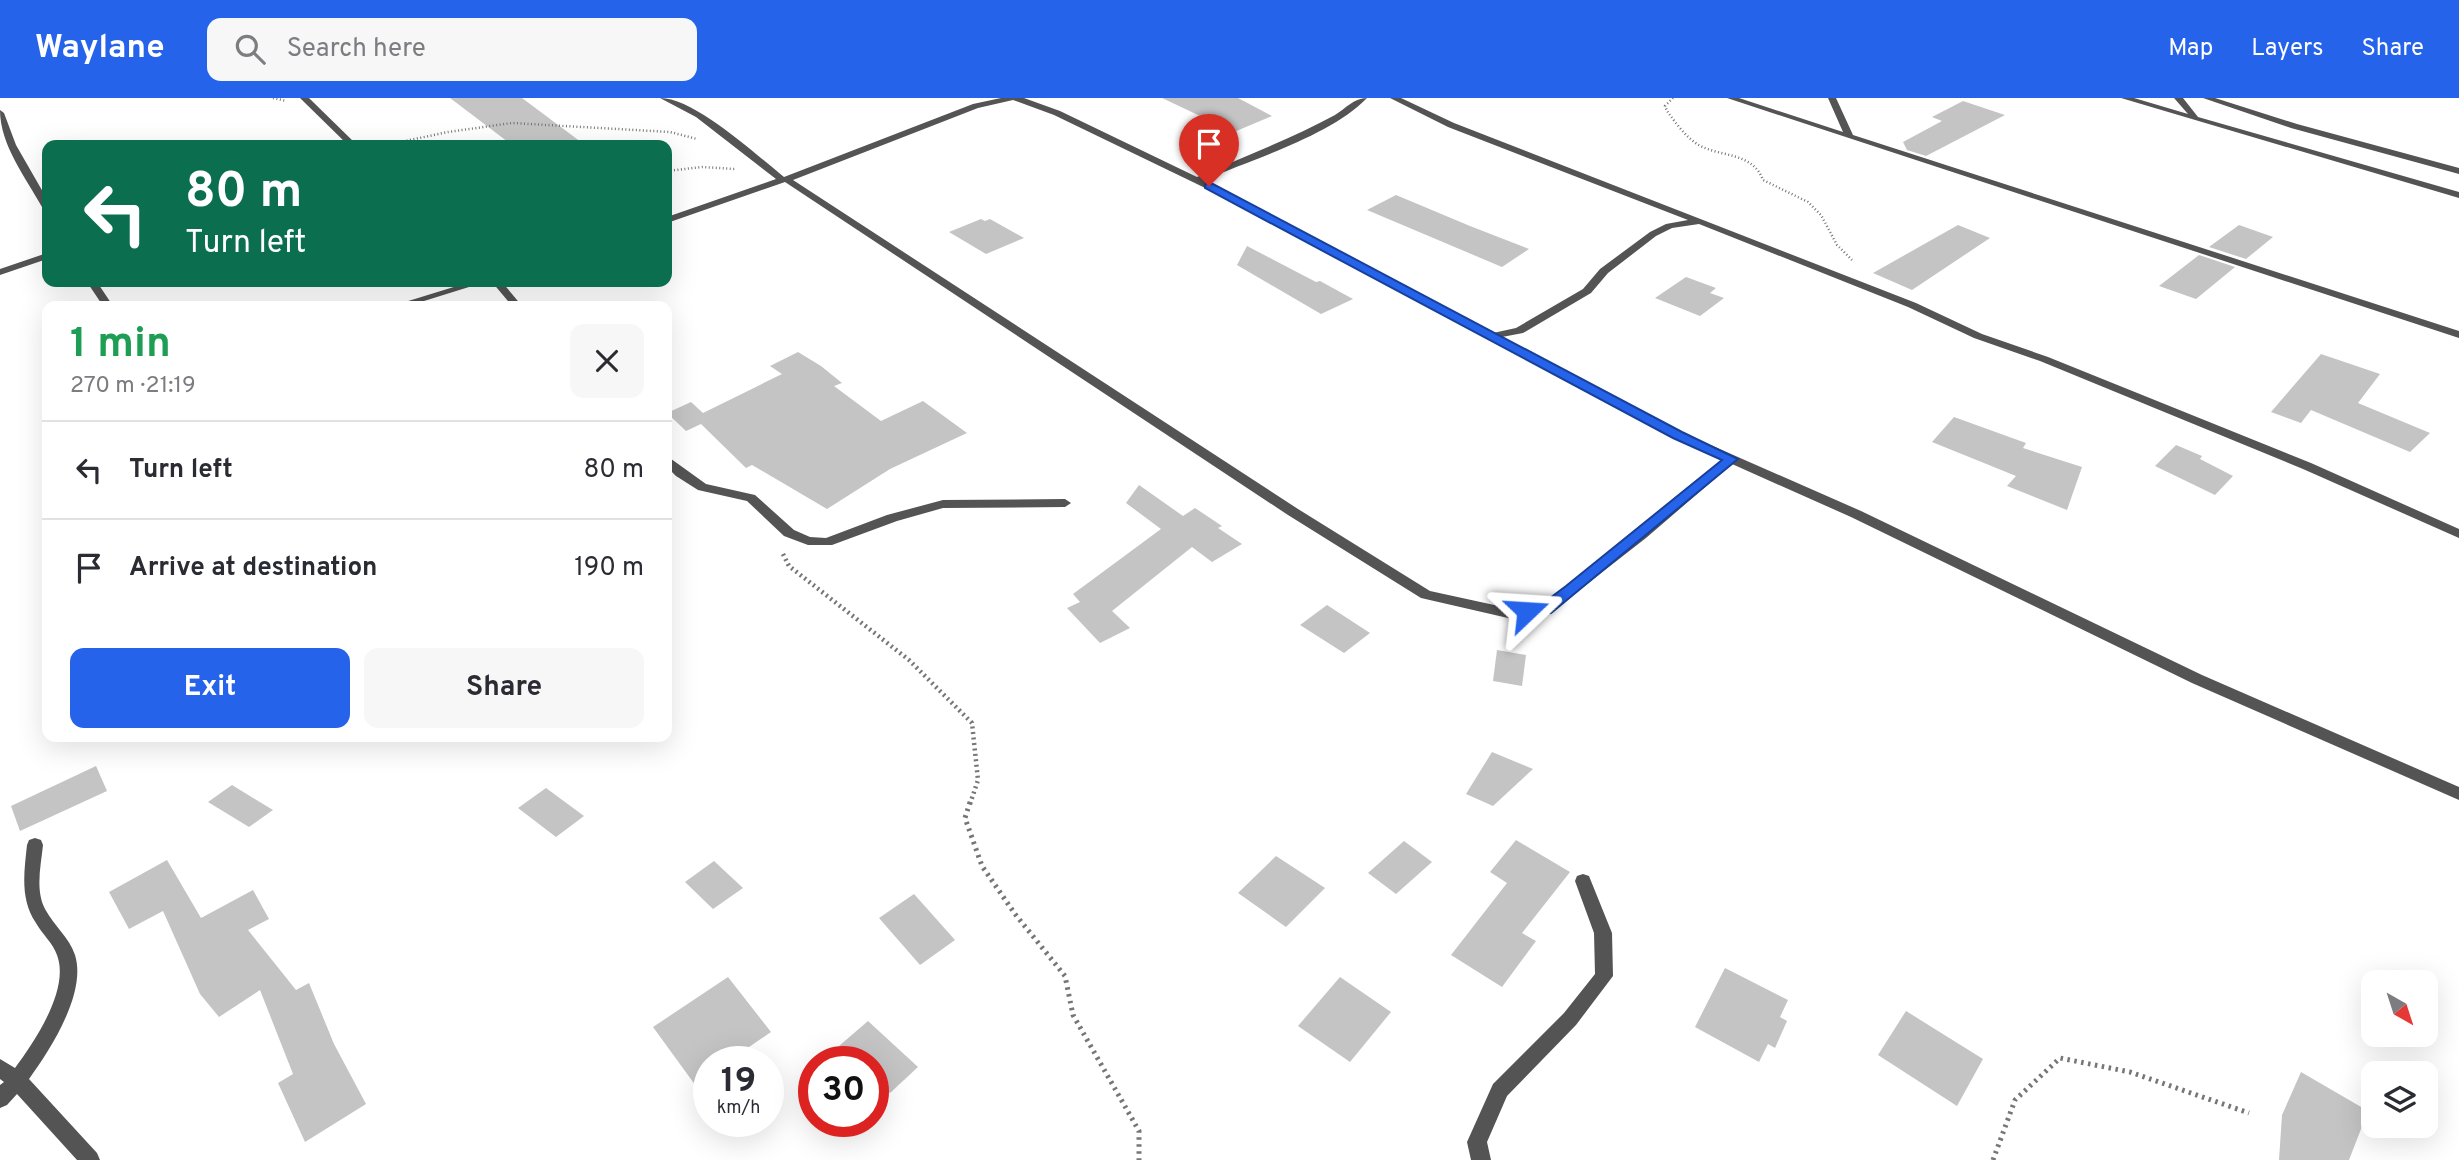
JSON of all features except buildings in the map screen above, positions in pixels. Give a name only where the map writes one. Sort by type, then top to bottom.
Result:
[{"type":"street","points":[[303,98],[348,140]]},
{"type":"street","points":[[664,98],[699,115],[773,173],[1293,512],[1426,595],[1508,613],[1546,609],[1641,535],[1731,459]]},
{"type":"street","points":[[672,218],[784,180],[976,106],[1015,98],[1056,113],[1197,180],[1677,435],[1856,514],[2197,679],[2459,794]]},
{"type":"street","points":[[1197,180],[1310,132],[1344,113],[1363,98]]},
{"type":"street","points":[[1394,98],[1451,124],[1700,221],[1978,336],[2044,359],[2307,466],[2459,534]]},
{"type":"street","points":[[1731,98],[2459,335]]},
{"type":"street","points":[[1832,98],[1850,137]]},
{"type":"street","points":[[2125,98],[2459,195]]},
{"type":"street","points":[[2178,98],[2186,104],[2195,118]]},
{"type":"street","points":[[2207,98],[2294,126],[2459,171]]},
{"type":"street","points":[[0,113],[12,145],[42,198]]},
{"type":"street","points":[[0,148],[12,145]]},
{"type":"street","points":[[1492,336],[1519,331],[1587,290],[1604,271],[1653,234],[1669,226],[1700,221]]},
{"type":"street","points":[[0,272],[42,258]]},
{"type":"street","points":[[414,301],[463,287]]},
{"type":"street","points":[[501,287],[513,301]]},
{"type":"street","points":[[672,465],[680,474],[702,487],[751,498],[789,533],[808,541],[827,542],[892,518],[943,504],[1065,503]]},
{"type":"street","points":[[0,1099],[18,1081],[56,1017],[69,981],[67,956],[36,909],[31,886],[35,845]]},
{"type":"street","points":[[1481,1160],[1477,1142],[1500,1090],[1570,1019],[1604,976],[1604,933],[1583,881]]},
{"type":"street","points":[[0,1068],[18,1081],[90,1160]]},
{"type":"path","points":[[1673,98],[1665,106],[1667,113],[1699,145],[1751,162],[1759,169],[1763,180],[1808,202],[1821,215],[1837,245],[1851,259],[1865,287]]},
{"type":"path","points":[[410,140],[512,123],[670,132],[739,146]]},
{"type":"path","points":[[672,171],[715,167],[754,174],[773,173]]},
{"type":"path","points":[[789,533],[782,550],[789,566],[909,660],[972,723],[972,745],[978,780],[965,818],[970,837],[982,866],[1015,914],[1066,976],[1073,1015],[1139,1132],[1139,1160]]},
{"type":"path","points":[[1993,1160],[2015,1100],[2060,1058],[2130,1072],[2249,1113]]},
{"type":"route","points":[[1209,186],[1677,435],[1731,459],[1572,590],[1546,609],[1527,611]]}]
